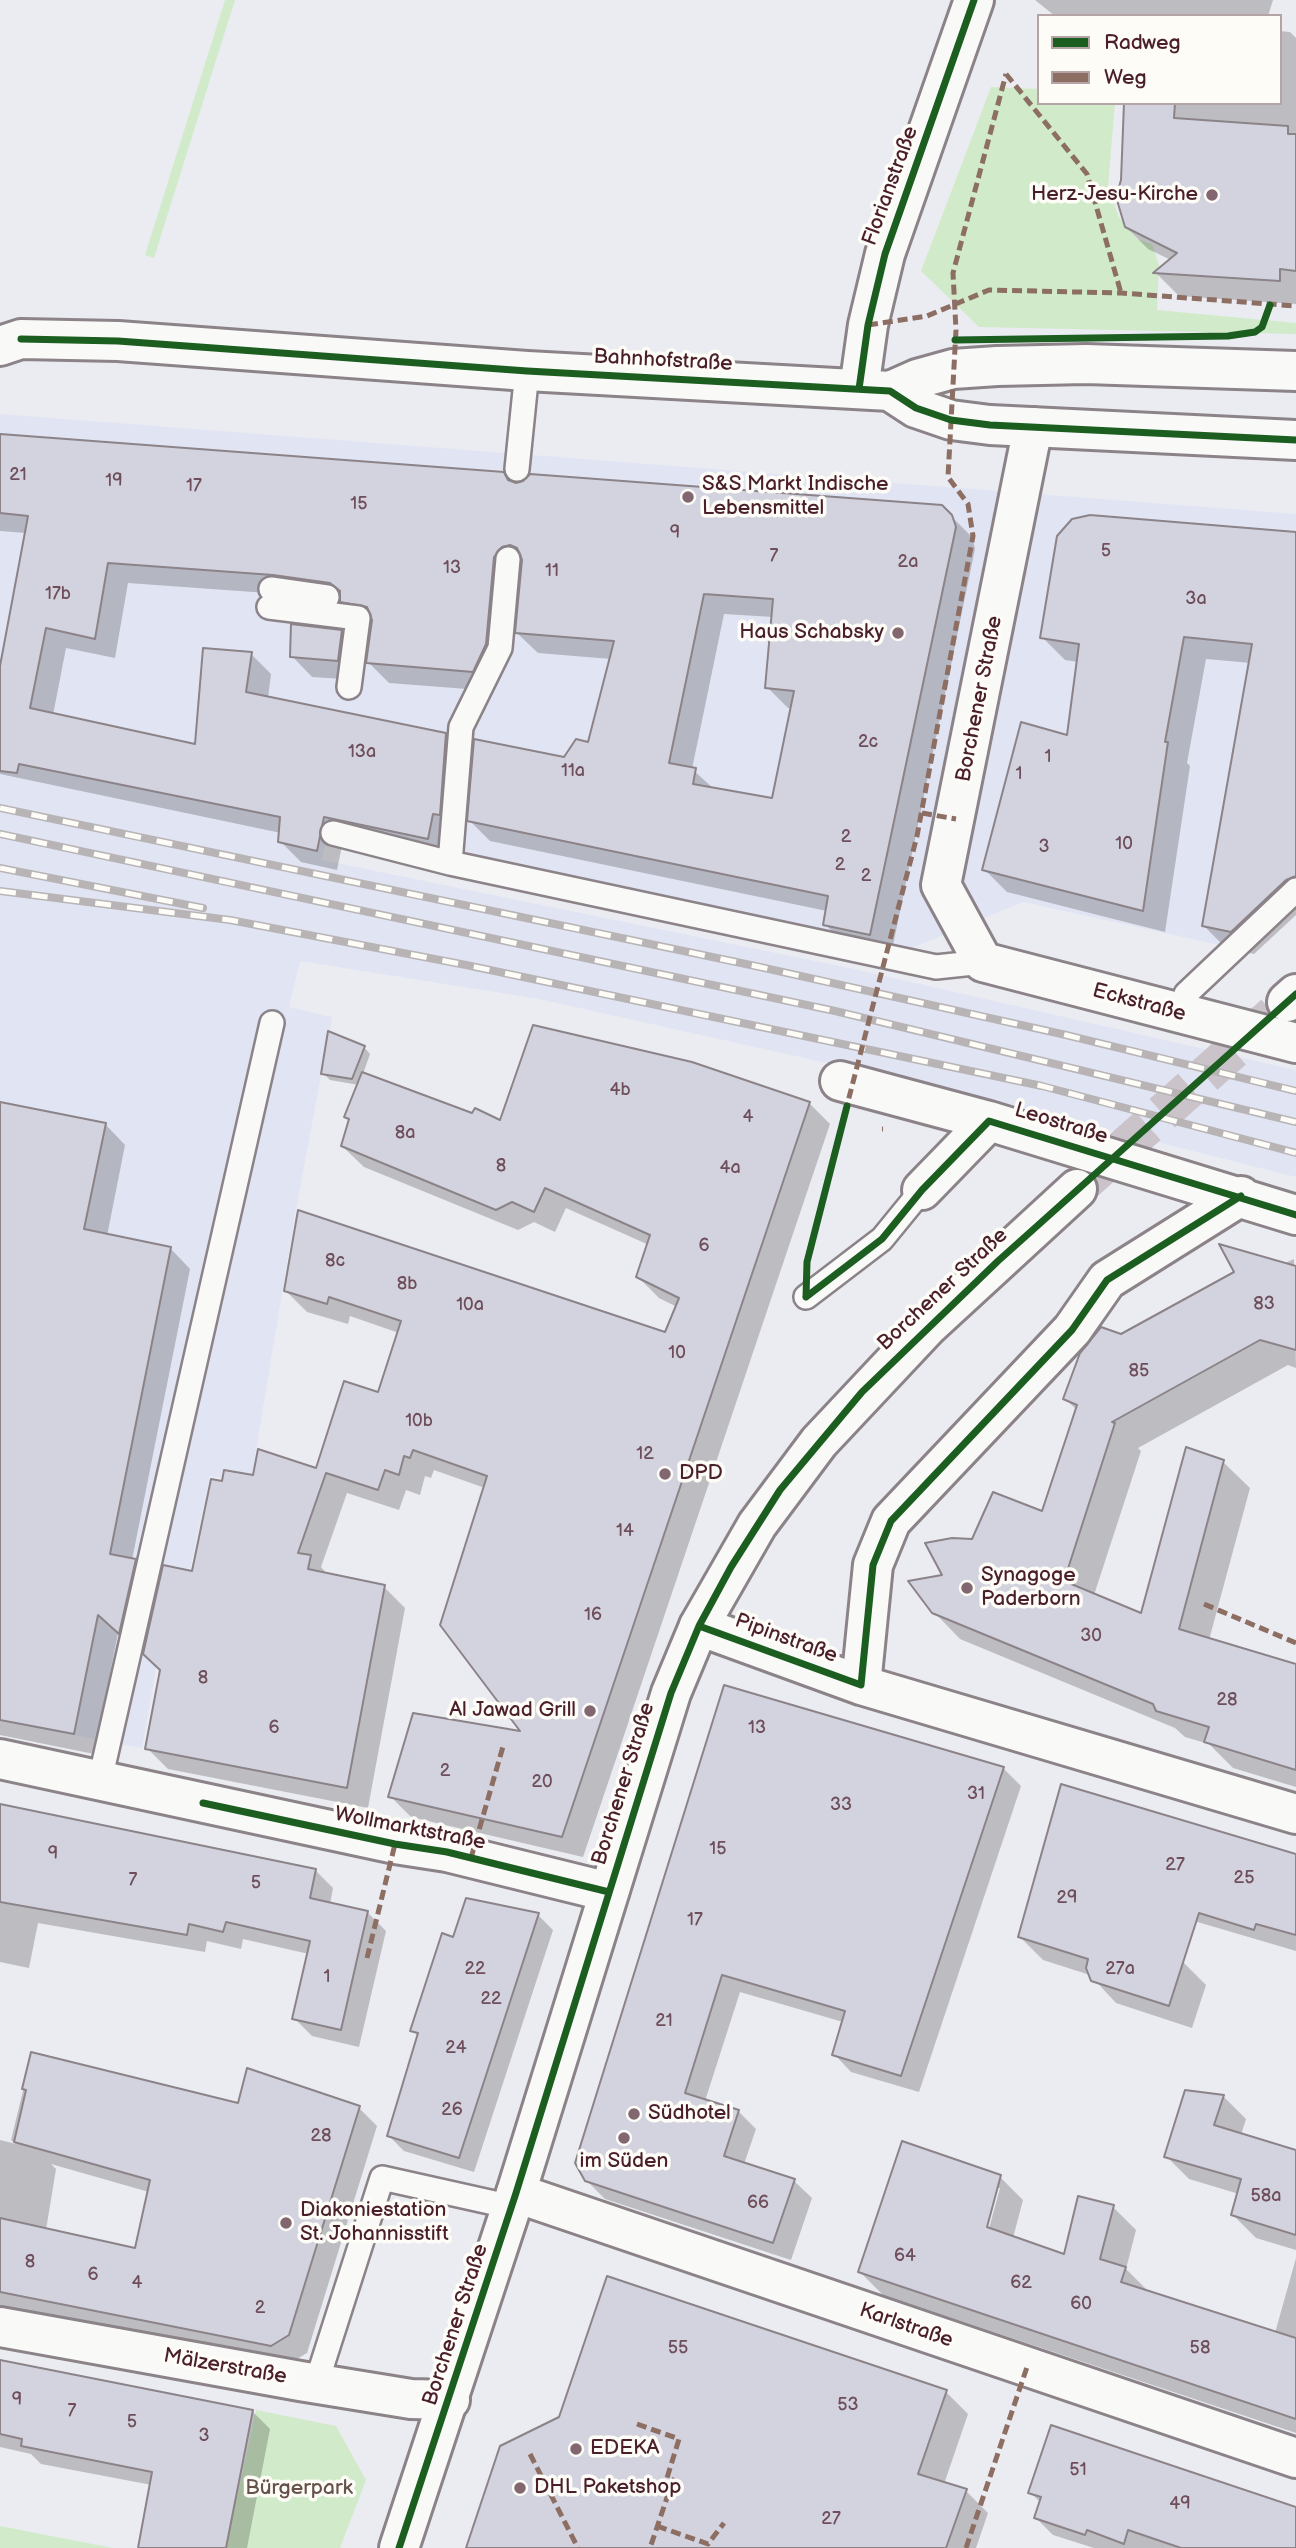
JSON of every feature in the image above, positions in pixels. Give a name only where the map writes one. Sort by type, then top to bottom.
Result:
[{"type":"street","name":"Florianstraße","points":[[874,390],[869,325],[885,254],[974,0]]},
{"type":"street","name":"Bahnhofstraße","points":[[7,339],[118,341],[527,371],[874,390],[953,369],[997,366],[1086,364],[1296,371]]},
{"type":"street","name":"Bahnhofstraße","points":[[874,390],[951,420],[1033,427],[1296,440]]},
{"type":"street","name":"Borchener Straße","points":[[983,962],[941,885],[1033,427]]},
{"type":"street","name":"Eckstraße","points":[[983,962],[1296,1043]]},
{"type":"street","name":"Leostraße","points":[[840,1081],[989,1121],[1296,1214]]},
{"type":"street","name":"Leostraße","points":[[922,1190],[989,1121]]},
{"type":"street","name":"Borchener Straße","points":[[399,2548],[514,2200],[671,1693],[699,1626],[757,1525],[819,1442],[862,1392],[928,1326],[1077,1189]]},
{"type":"street","points":[[861,1685],[873,1565],[891,1521],[1072,1330],[1107,1280],[1241,1196]]},
{"type":"street","name":"Pipinstraße","points":[[699,1626],[861,1685],[1296,1814]]},
{"type":"street","name":"Wollmarktstraße","points":[[0,1759],[447,1853],[609,1892]]},
{"type":"street","name":"Karlstraße","points":[[514,2200],[1296,2458]]},
{"type":"street","name":"Mälzerstraße","points":[[0,2327],[316,2384],[411,2399],[450,2400]]},
{"type":"lane","points":[[517,469],[527,371]]},
{"type":"lane","points":[[450,863],[461,727],[500,648],[508,559]]},
{"type":"lane","points":[[327,597],[270,598],[358,618],[349,687]]},
{"type":"lane","points":[[333,833],[450,863],[936,967],[983,962]]},
{"type":"lane","points":[[1180,1013],[1186,993],[1296,890]]},
{"type":"lane","points":[[100,1780],[272,1023]]},
{"type":"lane","points":[[806,1297],[883,1239],[922,1190]]},
{"type":"lane","points":[[316,2384],[382,2178],[514,2200]]},
{"type":"shaded area","points":[[0,414],[1296,514],[1296,883],[1229,947],[1023,902],[902,952],[329,826],[322,860],[854,969],[1296,1070],[1296,1177],[971,1095],[539,999],[300,961],[289,1007],[332,1017],[296,1209],[252,1474],[224,1469],[221,1478],[210,1476],[190,1569],[174,1566],[142,1748],[0,1721]]},
{"type":"green space","points":[[225,0],[235,0],[154,258],[145,255]]},
{"type":"green space","points":[[991,87],[1037,89],[1037,105],[1115,105],[1108,186],[1119,217],[1137,239],[1152,244],[1159,265],[1157,310],[1296,323],[1296,334],[979,327],[921,271]]},
{"type":"green space","name":"Bürgerpark","points":[[256,2410],[336,2426],[366,2480],[340,2548],[226,2548]]},
{"type":"green space","points":[[0,2526],[113,2548],[0,2548]]},
{"type":"building","name":"Herz-Jesu-Kirche","points":[[1124,105],[1175,105],[1174,118],[1288,126],[1288,134],[1296,134],[1296,271],[1280,269],[1280,281],[1153,273],[1177,253],[1125,227],[1116,197],[1121,180]]},
{"type":"building","points":[[0,434],[504,472],[508,480],[516,483],[523,481],[530,474],[942,505],[952,515],[956,527],[870,935],[823,925],[828,896],[467,821],[474,739],[564,757],[576,739],[588,742],[614,641],[515,633],[522,560],[517,548],[510,545],[502,547],[494,557],[486,644],[473,672],[366,663],[372,620],[367,607],[340,602],[340,591],[330,583],[273,575],[108,563],[95,639],[46,628],[30,708],[195,744],[203,648],[252,652],[246,692],[446,733],[440,815],[433,814],[428,839],[324,817],[317,851],[278,842],[280,817],[19,764],[17,773],[0,771],[0,666],[28,516],[0,513]],"holes":[[[704,594],[773,599],[765,688],[794,691],[772,798],[693,784],[696,768],[669,763]]]},
{"type":"building","points":[[1090,515],[1296,532],[1296,876],[1286,880],[1231,932],[1202,926],[1252,644],[1184,637],[1165,742],[1168,742],[1143,911],[982,870],[1021,722],[1067,735],[1079,644],[1040,638],[1057,536],[1072,519]]},
{"type":"building","points":[[291,624],[342,630],[338,661],[290,657]]},
{"type":"building","points":[[533,1025],[692,1062],[810,1102],[562,1837],[388,1797],[413,1713],[520,1731],[440,1625],[487,1476],[413,1450],[410,1458],[404,1456],[399,1475],[385,1470],[378,1490],[326,1473],[298,1553],[311,1555],[308,1569],[385,1585],[347,1788],[145,1749],[160,1670],[143,1654],[163,1565],[192,1571],[211,1479],[222,1481],[224,1470],[253,1475],[258,1449],[316,1468],[344,1381],[378,1392],[401,1321],[329,1297],[327,1304],[284,1291],[298,1210],[665,1332],[679,1298],[636,1277],[650,1235],[545,1188],[534,1212],[512,1202],[496,1210],[341,1146],[349,1119],[344,1117],[362,1072],[472,1113],[475,1108],[500,1120]]},
{"type":"building","points":[[328,1031],[365,1046],[352,1079],[321,1074]]},
{"type":"building","points":[[0,1102],[106,1123],[84,1229],[171,1247],[110,1554],[136,1559],[119,1634],[98,1615],[74,1734],[0,1720]]},
{"type":"building","points":[[1219,1244],[1296,1266],[1296,1350],[1260,1340],[1112,1422],[1115,1423],[1064,1581],[1141,1613],[1186,1447],[1224,1460],[1179,1629],[1296,1664],[1296,1770],[1204,1742],[1209,1727],[1156,1711],[1153,1704],[932,1613],[908,1581],[942,1575],[925,1543],[952,1538],[972,1539],[993,1492],[1042,1511],[1077,1405],[1063,1399],[1080,1353],[1101,1327],[1121,1334],[1234,1272]]},
{"type":"building","points":[[724,1685],[1004,1767],[901,2076],[832,2055],[845,2011],[722,1975],[685,2093],[739,2110],[724,2156],[795,2179],[773,2243],[585,2181],[575,2163]]},
{"type":"building","points":[[1061,1784],[1296,1854],[1296,1935],[1256,1924],[1254,1930],[1199,1913],[1169,2006],[1091,1981],[1086,1968],[1088,1959],[1018,1937]]},
{"type":"building","points":[[0,1804],[316,1869],[310,1898],[368,1911],[341,2030],[292,2019],[310,1941],[226,1922],[223,1932],[189,1924],[187,1935],[0,1902]]},
{"type":"building","points":[[466,1898],[539,1913],[459,2158],[387,2136],[418,2033],[410,2031],[442,1933],[453,1937]]},
{"type":"building","points":[[31,2052],[238,2103],[247,2068],[360,2106],[289,2335],[271,2346],[0,2292],[0,2218],[135,2248],[150,2180],[14,2142],[26,2090],[22,2089]]},
{"type":"building","points":[[1185,2090],[1224,2095],[1214,2125],[1296,2150],[1296,2235],[1231,2215],[1241,2179],[1164,2157]]},
{"type":"building","points":[[902,2141],[1001,2175],[987,2227],[1064,2254],[1078,2196],[1114,2205],[1100,2259],[1126,2267],[1121,2282],[1296,2338],[1296,2419],[858,2272]]},
{"type":"building","points":[[607,2276],[947,2390],[918,2474],[967,2489],[946,2548],[466,2548],[500,2446],[559,2417]]},
{"type":"building","points":[[0,2360],[253,2410],[226,2548],[138,2548],[152,2472],[21,2446],[22,2439],[0,2434]]},
{"type":"building","points":[[1051,2425],[1296,2507],[1296,2548],[1181,2548],[1128,2530],[1124,2544],[1087,2530],[1085,2535],[1034,2518],[1041,2497],[1028,2493]]},
{"type":"tunnel","points":[[1077,1189],[1274,1014]]},
{"type":"railway","points":[[0,808],[760,967],[1066,1035],[1296,1091]]},
{"type":"railway","points":[[0,834],[835,1011],[1296,1122]]},
{"type":"railway","points":[[0,868],[203,908]]},
{"type":"railway","points":[[0,891],[230,920],[466,965],[1042,1086],[1296,1153]]},
{"type":"marked path","points":[[1006,74],[1087,174],[1121,293]]},
{"type":"marked path","points":[[845,1113],[917,836],[973,536],[968,504],[948,477],[956,330],[953,273],[1006,74]]},
{"type":"marked path","points":[[868,325],[927,316],[989,290],[1121,293],[1296,306]]},
{"type":"marked path","points":[[922,813],[956,819]]},
{"type":"marked path","points":[[1204,1604],[1296,1643]]},
{"type":"marked path","points":[[471,1858],[504,1743]]},
{"type":"marked path","points":[[367,1958],[395,1844]]},
{"type":"marked path","points":[[966,2548],[1027,2367]]},
{"type":"marked path","points":[[637,2424],[679,2439],[667,2478],[673,2480],[650,2548]]},
{"type":"marked path","points":[[530,2454],[578,2548]]},
{"type":"marked path","points":[[657,2526],[708,2544],[724,2523]]},
{"type":"cycle path","points":[[859,389],[868,325],[885,254],[974,0]]},
{"type":"cycle path","points":[[955,340],[1228,336],[1255,332],[1262,327],[1270,305]]},
{"type":"cycle path","points":[[21,339],[118,341],[527,371],[890,391],[916,408],[951,420],[990,425],[1296,440]]},
{"type":"cycle path","points":[[399,2548],[516,2193],[671,1693],[699,1626],[731,1567],[780,1490],[862,1392],[998,1261],[1296,994]]},
{"type":"cycle path","points":[[806,1297],[807,1262],[847,1106]]},
{"type":"cycle path","points":[[806,1297],[882,1239],[922,1190],[989,1121],[1296,1215]]},
{"type":"cycle path","points":[[699,1626],[861,1685],[873,1565],[891,1521],[1072,1330],[1107,1280],[1241,1196]]},
{"type":"cycle path","points":[[203,1803],[395,1844],[447,1852],[609,1892]]},
{"type":"place","name":"Herz-Jesu-Kirche","points":[[1212,195]]},
{"type":"place","name":"S&S Markt Indische Lebensmittel","points":[[688,497]]},
{"type":"place","name":"Haus Schabsky","points":[[898,633]]},
{"type":"place","name":"DPD","points":[[665,1474]]},
{"type":"place","name":"Synagoge Paderborn","points":[[967,1588]]},
{"type":"place","name":"Al Jawad Grill","points":[[590,1711]]},
{"type":"place","name":"Südhotel","points":[[634,2114]]},
{"type":"place","name":"im Süden","points":[[624,2138]]},
{"type":"place","name":"Diakoniestation St. Johannisstift","points":[[286,2223]]},
{"type":"place","name":"EDEKA","points":[[576,2449]]},
{"type":"place","name":"DHL Paketshop","points":[[520,2488]]}]
